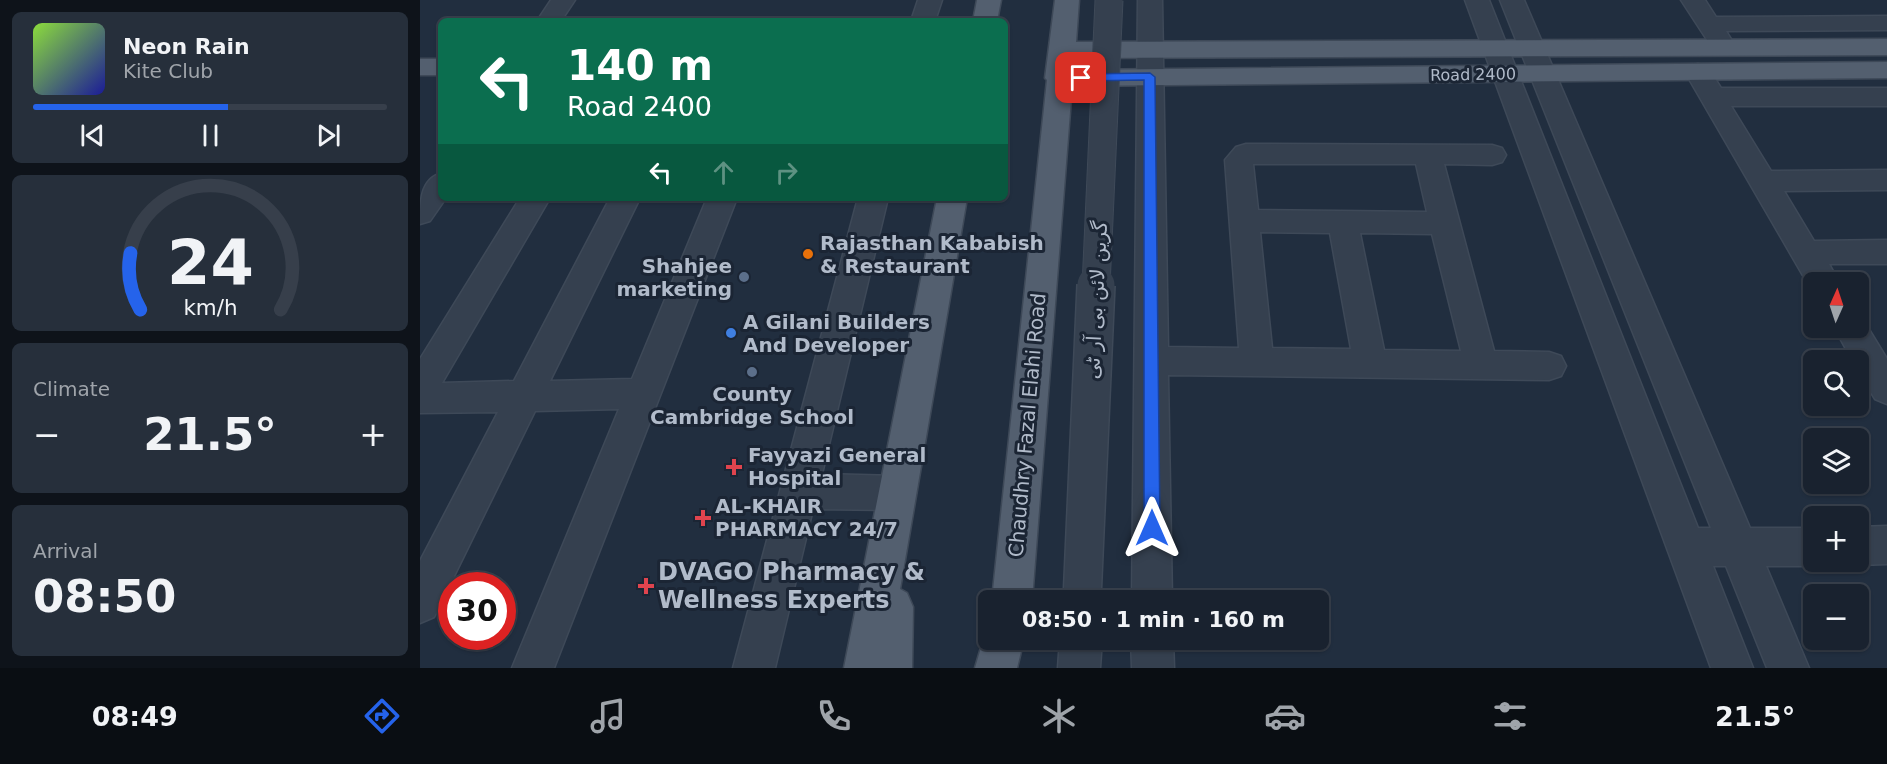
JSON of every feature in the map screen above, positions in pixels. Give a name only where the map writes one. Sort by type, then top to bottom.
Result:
[{"type":"main road","points":[[986,18],[989,0]]},
{"type":"main road","name":"Chaudhry Fazal Elahi Road","points":[[1013,590],[1066,0]]},
{"type":"main road","name":"Road 2400","points":[[1060,64],[1501,62],[1725,48],[1887,47]]},
{"type":"main road","name":"Road 2400","points":[[1538,61],[1698,72],[1887,70]]},
{"type":"main road","points":[[865,668],[951,201]]},
{"type":"main road","points":[[891,668],[897,493]]},
{"type":"main road","points":[[996,668],[1001,650]]},
{"type":"main road","points":[[1005,668],[1007,650]]},
{"type":"street","points":[[551,18],[563,0]]},
{"type":"street","points":[[924,18],[930,0]]},
{"type":"street","name":"گرین لائن بی آر ٹی","points":[[1083,590],[1109,0]]},
{"type":"street","points":[[1150,0],[1152,590]]},
{"type":"street","points":[[1477,0],[1731,668]]},
{"type":"street","points":[[1512,0],[1788,668]]},
{"type":"street","points":[[1693,0],[1725,48]]},
{"type":"street","points":[[1709,24],[1887,23]]},
{"type":"street","points":[[1698,72],[1817,272]]},
{"type":"street","points":[[1713,97],[1887,97]]},
{"type":"street","points":[[1257,362],[1239,160],[1246,154],[1492,155]]},
{"type":"street","points":[[1427,154],[1481,365]]},
{"type":"street","points":[[420,175],[438,175]]},
{"type":"street","points":[[1763,181],[1887,180]]},
{"type":"street","points":[[420,213],[438,187]]},
{"type":"street","points":[[420,389],[533,201]]},
{"type":"street","points":[[420,603],[623,201]]},
{"type":"street","points":[[533,668],[721,201]]},
{"type":"street","points":[[754,668],[872,201]]},
{"type":"street","points":[[1244,221],[1445,223]]},
{"type":"street","points":[[1343,221],[1370,364]]},
{"type":"street","points":[[1806,253],[1887,252]]},
{"type":"street","points":[[1866,338],[1887,389]]},
{"type":"street","points":[[1151,361],[1549,366]]},
{"type":"street","points":[[420,398],[643,394]]},
{"type":"street","points":[[799,490],[897,493]]},
{"type":"street","points":[[1869,546],[1887,545]]},
{"type":"street","points":[[1685,547],[1803,547]]},
{"type":"street","points":[[1079,668],[1080,650]]},
{"type":"street","points":[[1152,650],[1153,668]]},
{"type":"place","name":"Rajasthan Kababish & Restaurant","points":[[808,254]]},
{"type":"place","name":"Shahjee marketing","points":[[744,277]]},
{"type":"place","name":"A Gilani Builders And Developer","points":[[731,333]]},
{"type":"place","name":"County Cambridge School","points":[[752,372]]},
{"type":"place","name":"Fayyazi General Hospital","points":[[734,467]]},
{"type":"place","name":"AL-KHAIR PHARMACY 24/7","points":[[703,518]]},
{"type":"place","name":"DVAGO Pharmacy & Wellness Experts","points":[[646,586]]},
{"type":"route","points":[[1081,78],[1150,77],[1152,528]]}]
